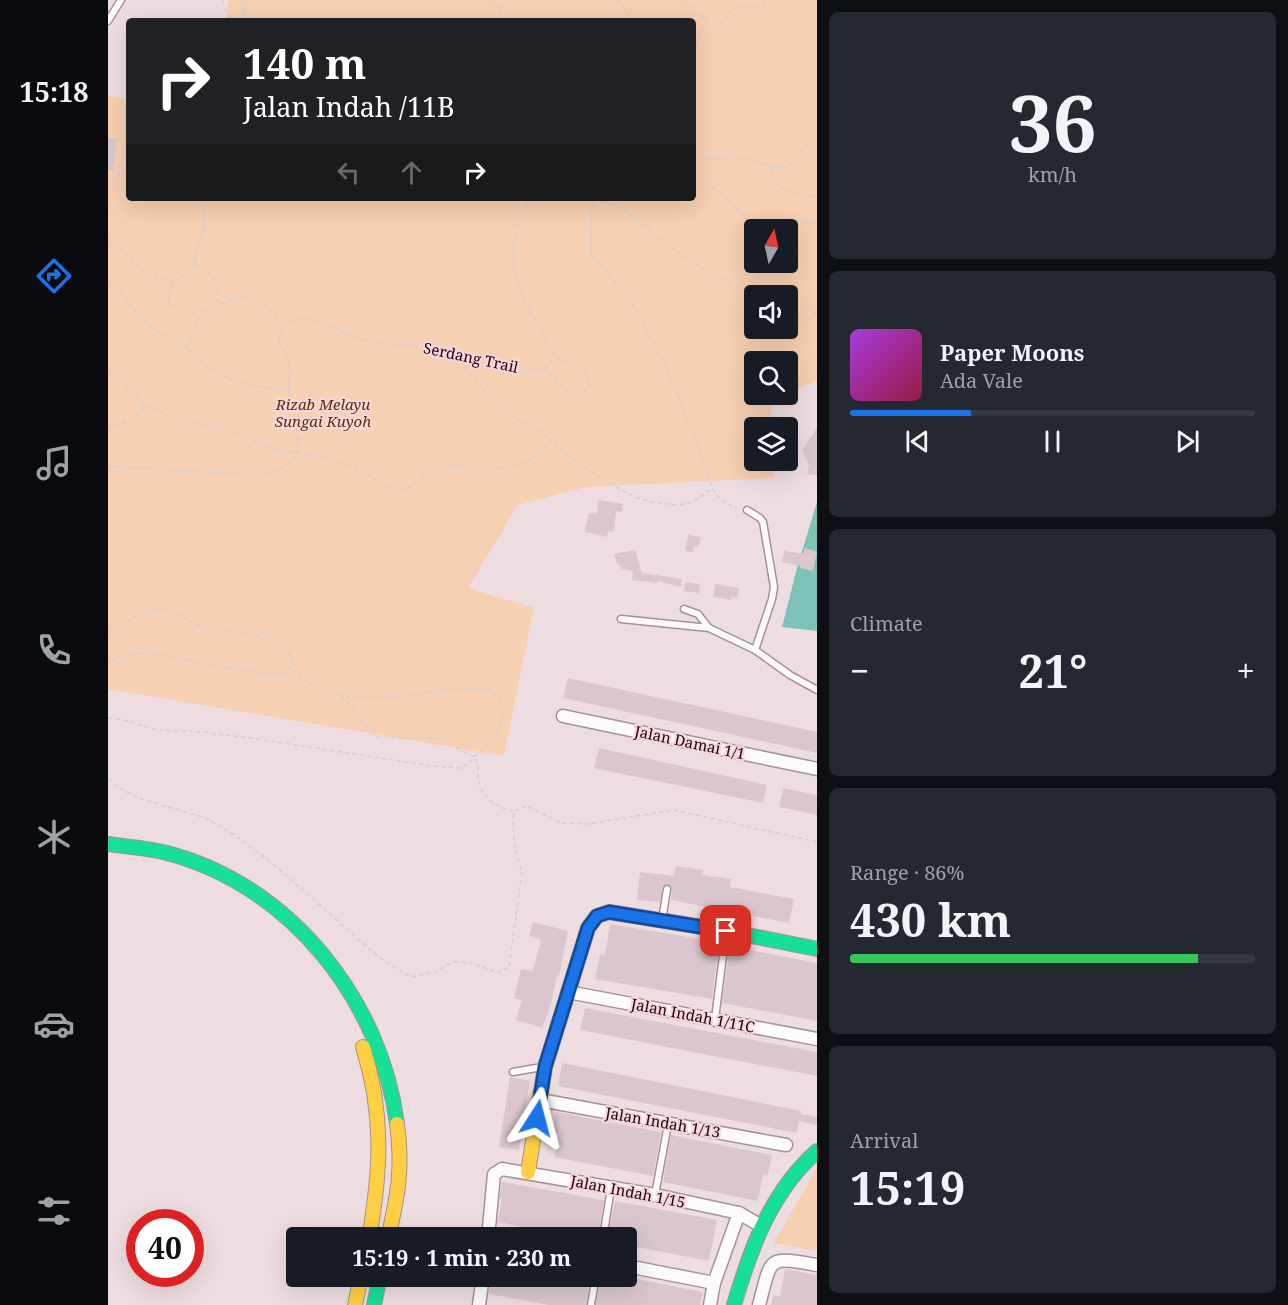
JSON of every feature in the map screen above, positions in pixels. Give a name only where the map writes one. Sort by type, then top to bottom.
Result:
[{"type":"main road","points":[[108,844],[148,849],[182,857],[234,879],[287,916],[332,962],[351,990],[365,1017],[382,1056],[391,1085],[398,1118],[401,1154],[390,1227]]},
{"type":"main road","points":[[171,869],[222,887],[271,919],[297,943],[325,975],[354,1023],[370,1065],[378,1109],[380,1146],[376,1200],[371,1227]]},
{"type":"main road","points":[[528,1172],[545,1067],[588,928],[597,916],[609,912],[817,949]]},
{"type":"main road","points":[[734,1305],[744,1270],[761,1226],[784,1188],[809,1156],[817,1151]]},
{"type":"main road","points":[[356,1305],[360,1287]]},
{"type":"main road","points":[[374,1305],[378,1287]]},
{"type":"street","name":"Jalan Damai 1/1","points":[[563,716],[817,769]]},
{"type":"street","name":"Jalan Indah 1/11C","points":[[568,992],[817,1039]]},
{"type":"street","name":"Jalan Indah 1/13","points":[[540,1100],[786,1145]]},
{"type":"street","name":"Jalan Indah 1/15","points":[[489,1227],[494,1174],[502,1169],[655,1195],[739,1214],[761,1226]]},
{"type":"street","points":[[710,1305],[714,1283],[739,1214]]},
{"type":"street","points":[[759,1305],[769,1269],[776,1261],[782,1259],[817,1265]]},
{"type":"street","points":[[637,1268],[714,1283]]},
{"type":"street","points":[[479,1305],[481,1287]]},
{"type":"lane","points":[[108,21],[121,0]]},
{"type":"lane","points":[[747,510],[763,522],[774,583],[772,599],[755,650]]},
{"type":"lane","points":[[684,609],[698,614],[709,628]]},
{"type":"lane","points":[[621,619],[709,628],[755,650],[790,675],[817,690]]},
{"type":"lane","points":[[662,921],[667,889]]},
{"type":"lane","points":[[715,1019],[726,931]]},
{"type":"lane","points":[[513,1072],[545,1067]]},
{"type":"lane","points":[[655,1195],[668,1123]]},
{"type":"lane","points":[[605,1227],[612,1187]]},
{"type":"lane","points":[[591,1305],[594,1287]]},
{"type":"path","points":[[222,0],[224,9],[230,17],[244,14]]},
{"type":"path","points":[[242,0],[246,18]]},
{"type":"path","points":[[491,0],[499,7],[499,18]]},
{"type":"path","points":[[618,0],[631,18]]},
{"type":"path","points":[[684,0],[694,13],[715,25],[723,23],[726,14],[732,8],[754,7],[768,0]]},
{"type":"path","points":[[696,45],[708,19]]},
{"type":"path","points":[[696,161],[711,158],[729,158],[784,167],[792,163],[811,140],[817,138]]},
{"type":"path","points":[[108,188],[118,175],[123,156],[126,154]]},
{"type":"path","points":[[770,166],[777,184],[789,194],[817,198]]},
{"type":"path","points":[[696,176],[719,192],[746,219],[817,222]]},
{"type":"path","points":[[108,466],[254,475],[273,473],[290,464],[297,452],[299,435],[288,389],[290,366],[279,345],[278,335],[282,326],[270,310],[257,300],[239,298],[198,313],[176,308],[169,301],[168,291],[172,283],[192,270],[198,243],[204,234],[205,201]]},
{"type":"path","points":[[531,201],[516,227],[514,267],[526,303],[554,354],[564,361],[578,364],[587,372],[589,385],[582,395],[568,394],[545,369],[554,354]]},
{"type":"path","points":[[594,201],[591,214],[591,253],[630,300],[667,367],[708,472],[711,490],[730,505],[747,510]]},
{"type":"path","points":[[603,201],[623,209],[689,261],[744,290]]},
{"type":"path","points":[[108,238],[144,272],[172,283]]},
{"type":"path","points":[[194,262],[206,270],[216,282],[219,295],[218,306]]},
{"type":"path","points":[[108,283],[126,298],[148,326],[186,348],[197,360],[213,371],[253,387],[288,389]]},
{"type":"path","points":[[798,303],[817,315]]},
{"type":"path","points":[[186,348],[194,334],[198,313]]},
{"type":"path","name":"Serdang Trail","points":[[282,326],[294,320],[309,318],[361,339],[392,345],[427,345],[455,355],[488,360],[511,367],[545,369]]},
{"type":"path","points":[[455,355],[488,395],[503,409],[551,440],[569,458],[637,498],[678,505],[693,502],[711,490]]},
{"type":"path","points":[[108,370],[147,406],[180,420],[229,430],[270,448],[297,452],[352,466],[400,490],[414,485],[428,472],[443,466],[466,466],[480,470],[504,468],[528,461],[543,450],[551,440]]},
{"type":"path","points":[[108,428],[132,420],[147,406]]},
{"type":"path","points":[[108,633],[146,612],[167,610],[200,626],[268,639],[288,652],[290,659],[289,669],[284,674],[213,666],[158,653],[136,652],[108,662]]},
{"type":"path","points":[[108,718],[124,720],[157,730],[256,738],[432,766],[461,768],[470,763],[496,738],[502,721],[501,698],[487,688],[441,690],[377,698],[342,696],[320,690],[289,669]]},
{"type":"path","points":[[342,696],[378,736],[440,739],[474,757],[477,761],[479,785],[488,801],[502,809],[514,811],[527,806],[561,823],[587,824],[674,810],[817,842]]},
{"type":"path","points":[[108,779],[119,788],[141,799],[206,818],[236,836],[272,863],[380,958],[411,977],[435,972],[453,962],[472,963],[498,973],[508,967],[522,872],[516,849],[514,811]]},
{"type":"green space","name":"Rizab Melayu Sungai Kuyoh","points":[[229,0],[817,0],[817,380],[798,390],[798,351],[744,351],[744,405],[771,405],[772,417],[744,417],[744,471],[774,471],[774,478],[586,487],[518,505],[468,588],[534,608],[504,756],[108,689],[108,96],[126,99],[126,201],[696,201],[696,18],[226,18]]},
{"type":"green space","points":[[817,1168],[817,1251],[774,1243]]},
{"type":"shaded area","points":[[817,502],[817,631],[782,627],[797,568]]},
{"type":"building","points":[[108,138],[117,139],[113,170],[108,169]]},
{"type":"building","points":[[817,428],[817,475],[807,474],[809,466],[802,450]]},
{"type":"building","points":[[598,500],[623,504],[622,512],[616,511],[614,531],[608,532],[607,537],[585,532],[588,515],[597,514]]},
{"type":"building","points":[[688,535],[701,537],[699,546],[694,547],[693,552],[685,551]]},
{"type":"building","points":[[805,548],[817,552],[813,571],[782,562],[784,551],[803,554]]},
{"type":"building","points":[[635,550],[642,573],[682,579],[681,587],[657,581],[657,583],[632,580],[633,571],[622,569],[616,562],[614,554]]},
{"type":"building","points":[[685,582],[700,584],[699,593],[684,591]]},
{"type":"building","points":[[715,584],[739,588],[737,598],[732,597],[731,600],[713,597]]},
{"type":"building","points":[[568,678],[817,732],[817,753],[563,698]]},
{"type":"building","points":[[599,748],[767,785],[763,803],[594,768]]},
{"type":"building","points":[[783,788],[817,795],[817,815],[779,807]]},
{"type":"building","points":[[676,866],[703,870],[702,875],[731,879],[730,887],[794,899],[789,923],[671,900],[672,888],[667,884],[662,888],[660,902],[637,900],[640,872],[674,876]]},
{"type":"building","points":[[533,922],[568,931],[559,976],[557,976],[550,1008],[542,1028],[516,1020],[522,1000],[514,998],[521,969],[533,971],[541,940],[529,936]]},
{"type":"building","points":[[610,924],[719,942],[712,999],[595,979],[600,954],[605,955]]},
{"type":"building","points":[[730,946],[817,963],[817,1021],[722,1003]]},
{"type":"building","points":[[585,1008],[817,1052],[817,1076],[580,1030]]},
{"type":"building","points":[[562,1063],[801,1111],[801,1114],[817,1117],[817,1125],[799,1121],[797,1133],[558,1086]]},
{"type":"building","points":[[510,1077],[530,1081],[519,1150],[499,1147]]},
{"type":"building","points":[[556,1112],[661,1132],[653,1176],[554,1157],[559,1134],[552,1133]]},
{"type":"building","points":[[671,1135],[772,1155],[768,1175],[763,1174],[758,1201],[663,1182]]},
{"type":"building","points":[[502,1182],[604,1200],[600,1227],[525,1227],[498,1222],[502,1198],[500,1198]]},
{"type":"building","points":[[615,1201],[717,1220],[709,1261],[637,1247],[637,1227],[610,1227]]},
{"type":"building","points":[[785,1269],[817,1275],[817,1305],[771,1305],[773,1295],[780,1296]]},
{"type":"building","points":[[637,1279],[703,1292],[700,1305],[596,1305],[599,1287],[637,1287]]},
{"type":"building","points":[[490,1287],[589,1287],[586,1305],[549,1305],[489,1294]]},
{"type":"traffic: fast","points":[[108,844],[167,853],[212,869],[253,891],[290,920],[322,954],[350,992],[372,1034],[388,1078],[397,1124]]},
{"type":"traffic: fast","points":[[727,931],[817,949]]},
{"type":"traffic: fast","points":[[734,1305],[748,1262],[775,1202],[787,1184],[817,1151]]},
{"type":"traffic: fast","points":[[374,1305],[378,1287]]},
{"type":"traffic: slow","points":[[528,1172],[545,1067],[588,928],[597,916],[609,912],[727,931]]},
{"type":"traffic: slow","points":[[363,1047],[374,1095],[378,1142],[378,1166],[371,1227]]},
{"type":"traffic: slow","points":[[390,1227],[400,1154],[397,1124]]},
{"type":"traffic: slow","points":[[355,1305],[359,1287]]},
{"type":"route","points":[[537,1118],[545,1067],[588,928],[597,916],[609,912],[726,931]]}]
